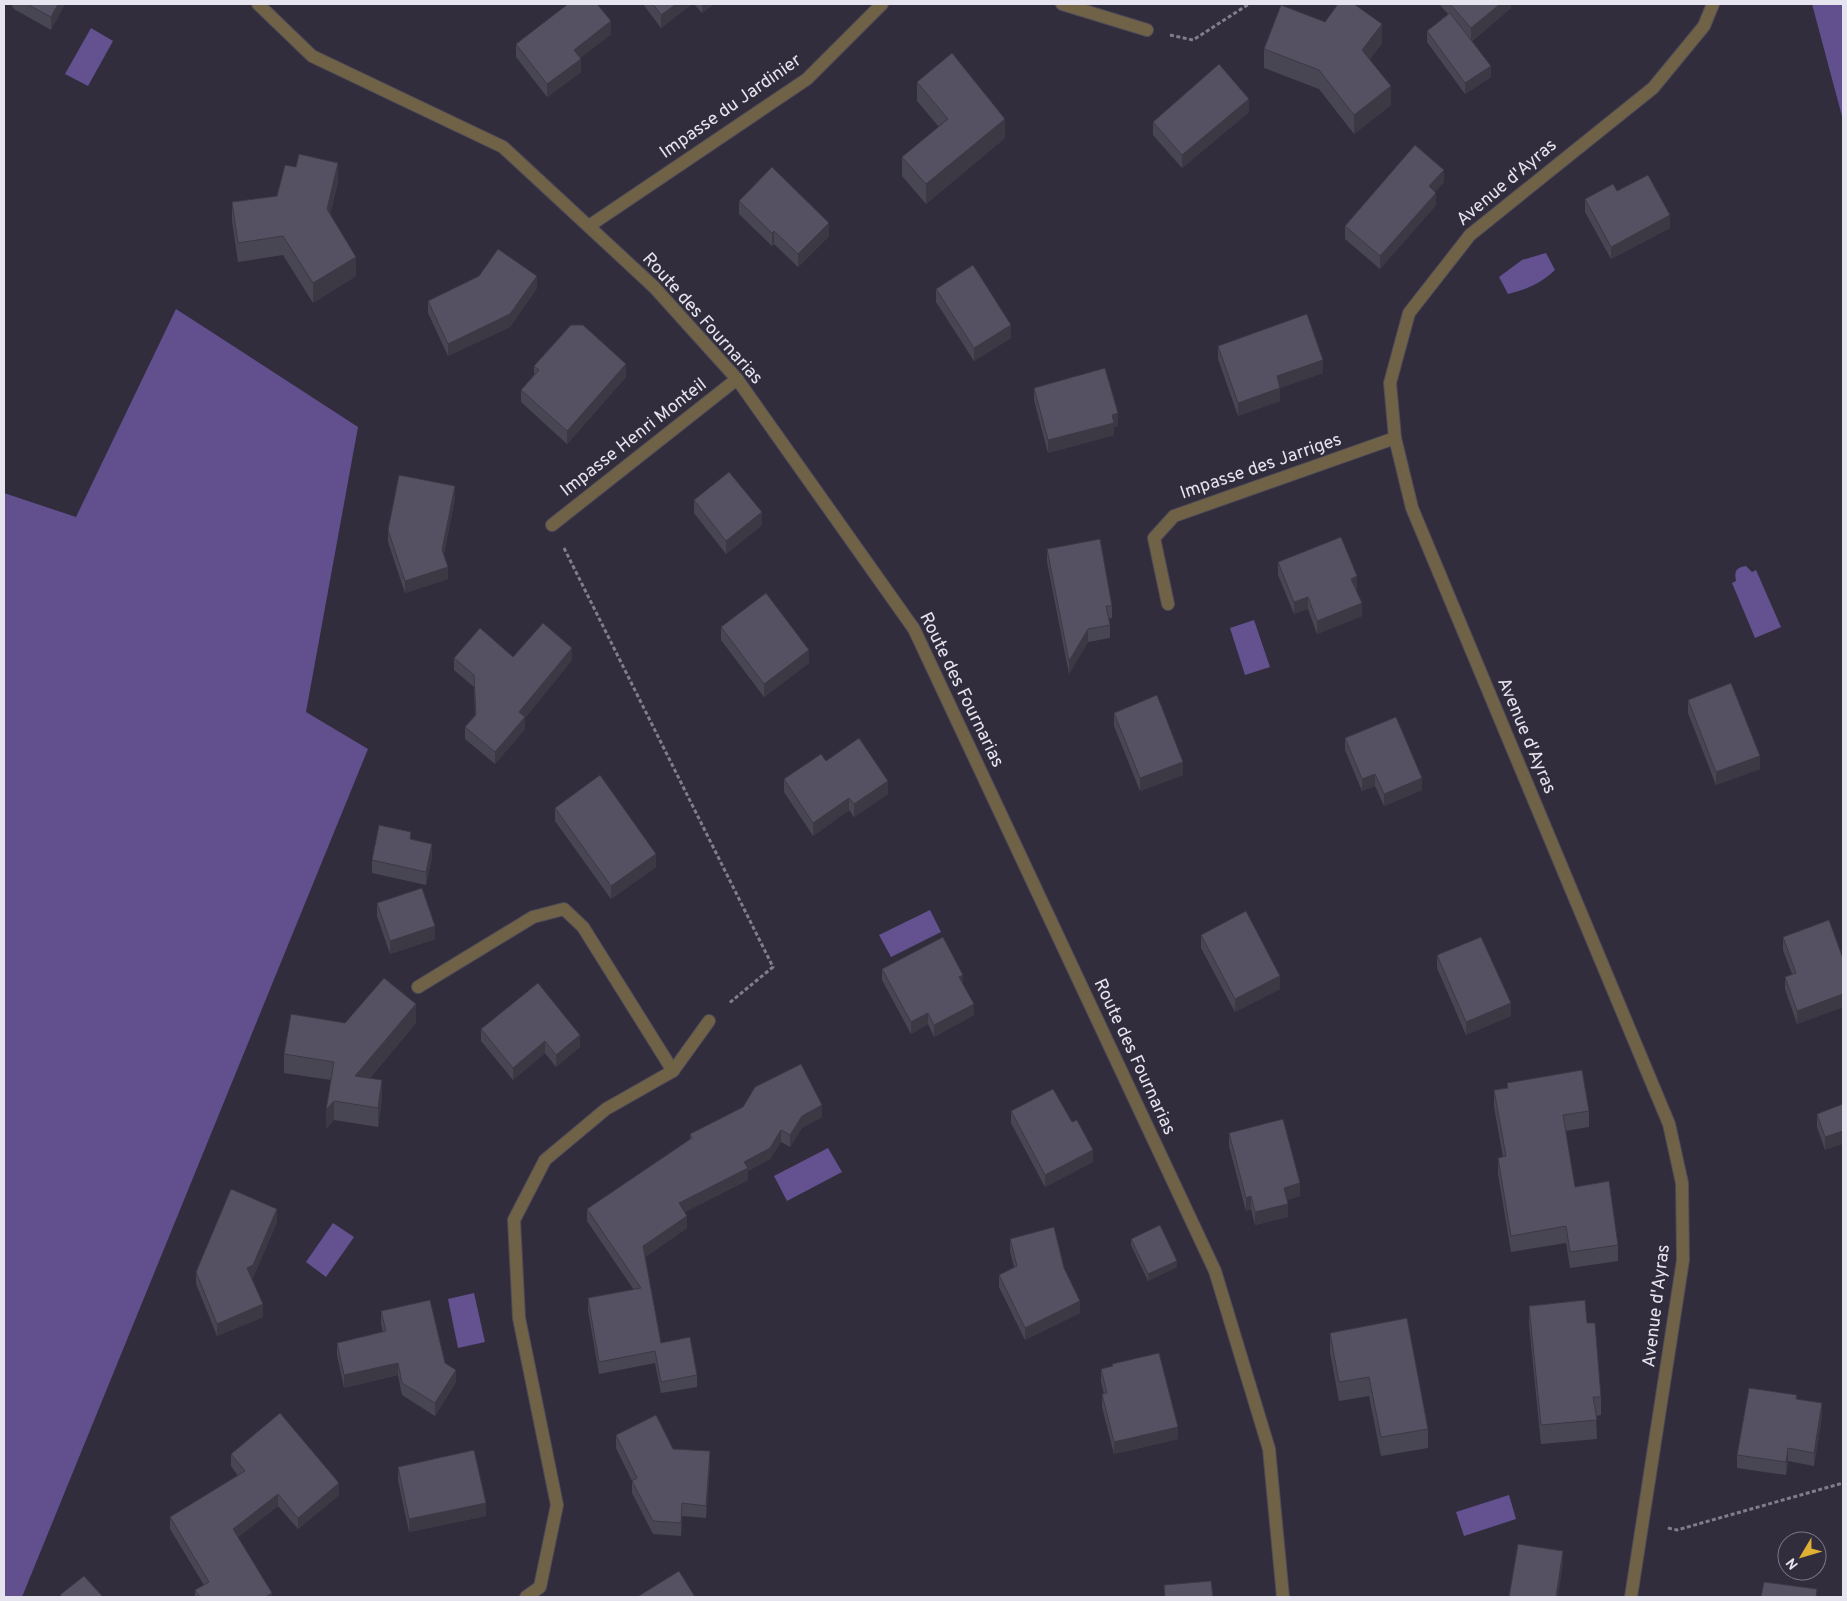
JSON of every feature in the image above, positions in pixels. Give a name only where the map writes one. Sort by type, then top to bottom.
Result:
[{"type":"street","name":"Route des Fournarias","points":[[258,4],[312,56],[503,147],[654,287],[737,379],[914,629],[1215,1271],[1269,1449],[1283,1597]]},
{"type":"street","name":"Impasse du Jardinier","points":[[589,226],[808,79],[882,4]]},
{"type":"street","points":[[1062,4],[1147,30]]},
{"type":"street","name":"Avenue d'Ayras","points":[[1631,1597],[1683,1260],[1682,1183],[1669,1124],[1412,508],[1396,438],[1390,383],[1408,313],[1470,235],[1653,88],[1704,26],[1713,4]]},
{"type":"street","name":"Impasse Henri Monteil","points":[[552,525],[737,379]]},
{"type":"street","name":"Impasse des Jarriges","points":[[1168,604],[1154,538],[1174,516],[1396,438]]},
{"type":"street","points":[[418,987],[533,917],[564,909],[583,928],[673,1071]]},
{"type":"street","points":[[526,1597],[540,1587],[557,1505],[519,1318],[514,1220],[545,1160],[606,1109],[673,1071],[709,1021]]},
{"type":"path","points":[[1147,30],[1193,40],[1249,4]]},
{"type":"path","points":[[552,525],[773,967],[709,1021]]},
{"type":"path","points":[[1643,1524],[1677,1530],[1843,1483]]},
{"type":"shaded area","points":[[1812,4],[1843,4],[1843,120]]},
{"type":"shaded area","points":[[91,28],[113,41],[88,86],[65,74]]},
{"type":"shaded area","points":[[1546,253],[1555,270],[1533,285],[1508,294],[1499,277],[1522,260]]},
{"type":"shaded area","points":[[176,309],[358,427],[306,712],[368,749],[22,1597],[4,1597],[4,493],[76,517]]},
{"type":"shaded area","points":[[1746,566],[1752,572],[1756,570],[1781,627],[1755,638],[1732,583],[1736,581],[1736,571]]},
{"type":"shaded area","points":[[1254,620],[1270,667],[1245,675],[1230,628]]},
{"type":"shaded area","points":[[930,910],[941,932],[891,957],[879,935]]},
{"type":"shaded area","points":[[828,1148],[842,1172],[787,1201],[774,1176]]},
{"type":"shaded area","points":[[333,1223],[354,1237],[326,1277],[306,1262]]},
{"type":"shaded area","points":[[474,1293],[485,1342],[458,1348],[448,1299]]},
{"type":"shaded area","points":[[1509,1495],[1516,1519],[1464,1536],[1456,1512]]},
{"type":"building","points":[[27,4],[58,4],[51,17]]},
{"type":"building","points":[[568,4],[597,4],[611,21],[574,50],[581,59],[547,84],[516,44]]},
{"type":"building","points":[[653,4],[676,4],[661,15]]},
{"type":"building","points":[[1338,4],[1354,4],[1382,24],[1362,50],[1391,86],[1354,115],[1319,70],[1264,49],[1281,5],[1325,22]]},
{"type":"building","points":[[1450,4],[1500,4],[1471,28]]},
{"type":"building","points":[[1450,13],[1491,66],[1465,83],[1427,31]]},
{"type":"building","points":[[952,53],[1005,119],[926,184],[902,157],[948,119],[917,82]]},
{"type":"building","points":[[1219,64],[1249,99],[1182,155],[1153,122]]},
{"type":"building","points":[[1415,145],[1444,170],[1429,186],[1436,193],[1380,256],[1345,226]]},
{"type":"building","points":[[299,154],[338,163],[327,209],[356,257],[313,283],[283,236],[238,243],[232,202],[277,196],[285,165],[296,167]]},
{"type":"building","points":[[772,167],[829,223],[798,254],[774,231],[772,233],[739,201]]},
{"type":"building","points":[[1648,175],[1670,215],[1611,247],[1585,199],[1613,184],[1617,191]]},
{"type":"building","points":[[498,249],[537,276],[510,314],[448,344],[428,301],[479,276]]},
{"type":"building","points":[[973,265],[1011,325],[974,348],[936,289]]},
{"type":"building","points":[[1307,314],[1323,360],[1277,376],[1280,388],[1238,403],[1218,346]]},
{"type":"building","points":[[571,325],[583,325],[626,364],[567,431],[521,390],[539,370],[534,366]]},
{"type":"building","points":[[1105,368],[1118,413],[1112,415],[1114,423],[1048,440],[1034,388]]},
{"type":"building","points":[[729,472],[762,512],[726,541],[694,500]]},
{"type":"building","points":[[399,475],[455,486],[442,550],[448,567],[405,581],[388,530]]},
{"type":"building","points":[[1341,537],[1357,576],[1351,579],[1362,603],[1317,621],[1308,597],[1294,602],[1278,562]]},
{"type":"building","points":[[1100,539],[1112,606],[1106,606],[1110,625],[1088,629],[1069,661],[1047,549]]},
{"type":"building","points":[[766,593],[809,650],[764,684],[721,627]]},
{"type":"building","points":[[543,623],[572,648],[519,712],[525,717],[495,752],[465,727],[476,715],[474,675],[454,658],[480,628],[513,657]]},
{"type":"building","points":[[1731,683],[1760,756],[1716,772],[1688,700]]},
{"type":"building","points":[[1157,695],[1183,762],[1140,778],[1114,713]]},
{"type":"building","points":[[1396,717],[1422,778],[1384,794],[1375,774],[1362,779],[1345,738]]},
{"type":"building","points":[[859,738],[888,781],[854,804],[849,798],[813,823],[784,779],[821,754],[826,761]]},
{"type":"building","points":[[600,775],[656,854],[611,886],[555,808]]},
{"type":"building","points":[[379,825],[411,832],[410,839],[432,844],[426,872],[372,860]]},
{"type":"building","points":[[422,888],[435,926],[390,941],[377,903]]},
{"type":"building","points":[[1246,911],[1280,976],[1235,999],[1201,935]]},
{"type":"building","points":[[1829,920],[1843,956],[1843,994],[1797,1011],[1785,977],[1796,973],[1783,937]]},
{"type":"building","points":[[943,937],[963,975],[959,977],[974,1004],[934,1025],[928,1013],[911,1022],[882,969]]},
{"type":"building","points":[[1481,937],[1511,1003],[1466,1022],[1437,955]]},
{"type":"building","points":[[384,978],[416,1004],[355,1076],[382,1080],[378,1108],[334,1101],[326,1110],[334,1062],[284,1054],[291,1014],[345,1023]]},
{"type":"building","points":[[538,983],[580,1035],[556,1055],[545,1041],[513,1068],[481,1029]]},
{"type":"building","points":[[801,1064],[822,1105],[802,1116],[790,1135],[781,1130],[770,1148],[744,1162],[748,1168],[679,1203],[687,1216],[643,1246],[661,1343],[690,1337],[697,1375],[661,1382],[655,1351],[599,1362],[588,1298],[641,1288],[587,1209],[692,1138],[690,1134],[743,1107],[755,1087]]},
{"type":"building","points":[[1582,1070],[1589,1111],[1563,1115],[1575,1187],[1609,1181],[1618,1245],[1570,1252],[1566,1226],[1511,1236],[1498,1158],[1506,1156],[1494,1090],[1508,1088],[1507,1083]]},
{"type":"building","points":[[1053,1089],[1072,1122],[1077,1120],[1093,1150],[1045,1175],[1011,1111]]},
{"type":"building","points":[[1843,1104],[1843,1131],[1825,1137],[1817,1114]]},
{"type":"building","points":[[1283,1119],[1300,1183],[1284,1188],[1288,1204],[1255,1212],[1251,1196],[1246,1198],[1229,1133]]},
{"type":"building","points":[[231,1189],[277,1209],[253,1265],[247,1268],[263,1304],[217,1324],[196,1272]]},
{"type":"building","points":[[1160,1225],[1177,1261],[1148,1274],[1131,1239]]},
{"type":"building","points":[[1054,1227],[1064,1268],[1080,1301],[1025,1328],[999,1275],[1017,1266],[1010,1239]]},
{"type":"building","points":[[430,1300],[445,1363],[456,1370],[435,1403],[402,1383],[398,1363],[344,1375],[337,1343],[386,1331],[381,1311]]},
{"type":"building","points":[[1585,1300],[1587,1323],[1595,1323],[1601,1397],[1593,1397],[1597,1420],[1541,1425],[1529,1306]]},
{"type":"building","points":[[1407,1318],[1428,1429],[1381,1437],[1369,1377],[1339,1382],[1330,1333]]},
{"type":"building","points":[[1159,1353],[1178,1427],[1114,1442],[1102,1394],[1107,1393],[1101,1369],[1113,1366],[1112,1364]]},
{"type":"building","points":[[1749,1388],[1797,1395],[1796,1399],[1822,1403],[1814,1453],[1788,1448],[1786,1462],[1737,1455]]},
{"type":"building","points":[[280,1413],[339,1483],[298,1518],[278,1494],[233,1529],[272,1593],[265,1597],[200,1597],[195,1590],[209,1582],[170,1517],[245,1471],[231,1454]]},
{"type":"building","points":[[656,1415],[673,1449],[710,1451],[706,1506],[682,1503],[681,1523],[653,1521],[632,1481],[637,1478],[616,1435]]},
{"type":"building","points":[[474,1450],[486,1503],[409,1519],[398,1467]]},
{"type":"building","points":[[1518,1544],[1563,1551],[1556,1597],[1509,1597]]},
{"type":"building","points":[[679,1571],[695,1597],[637,1597]]},
{"type":"building","points":[[84,1576],[103,1597],[62,1597],[60,1595]]},
{"type":"building","points":[[1211,1581],[1213,1597],[1165,1597],[1164,1585]]},
{"type":"building","points":[[1764,1582],[1817,1589],[1816,1597],[1761,1597]]}]
